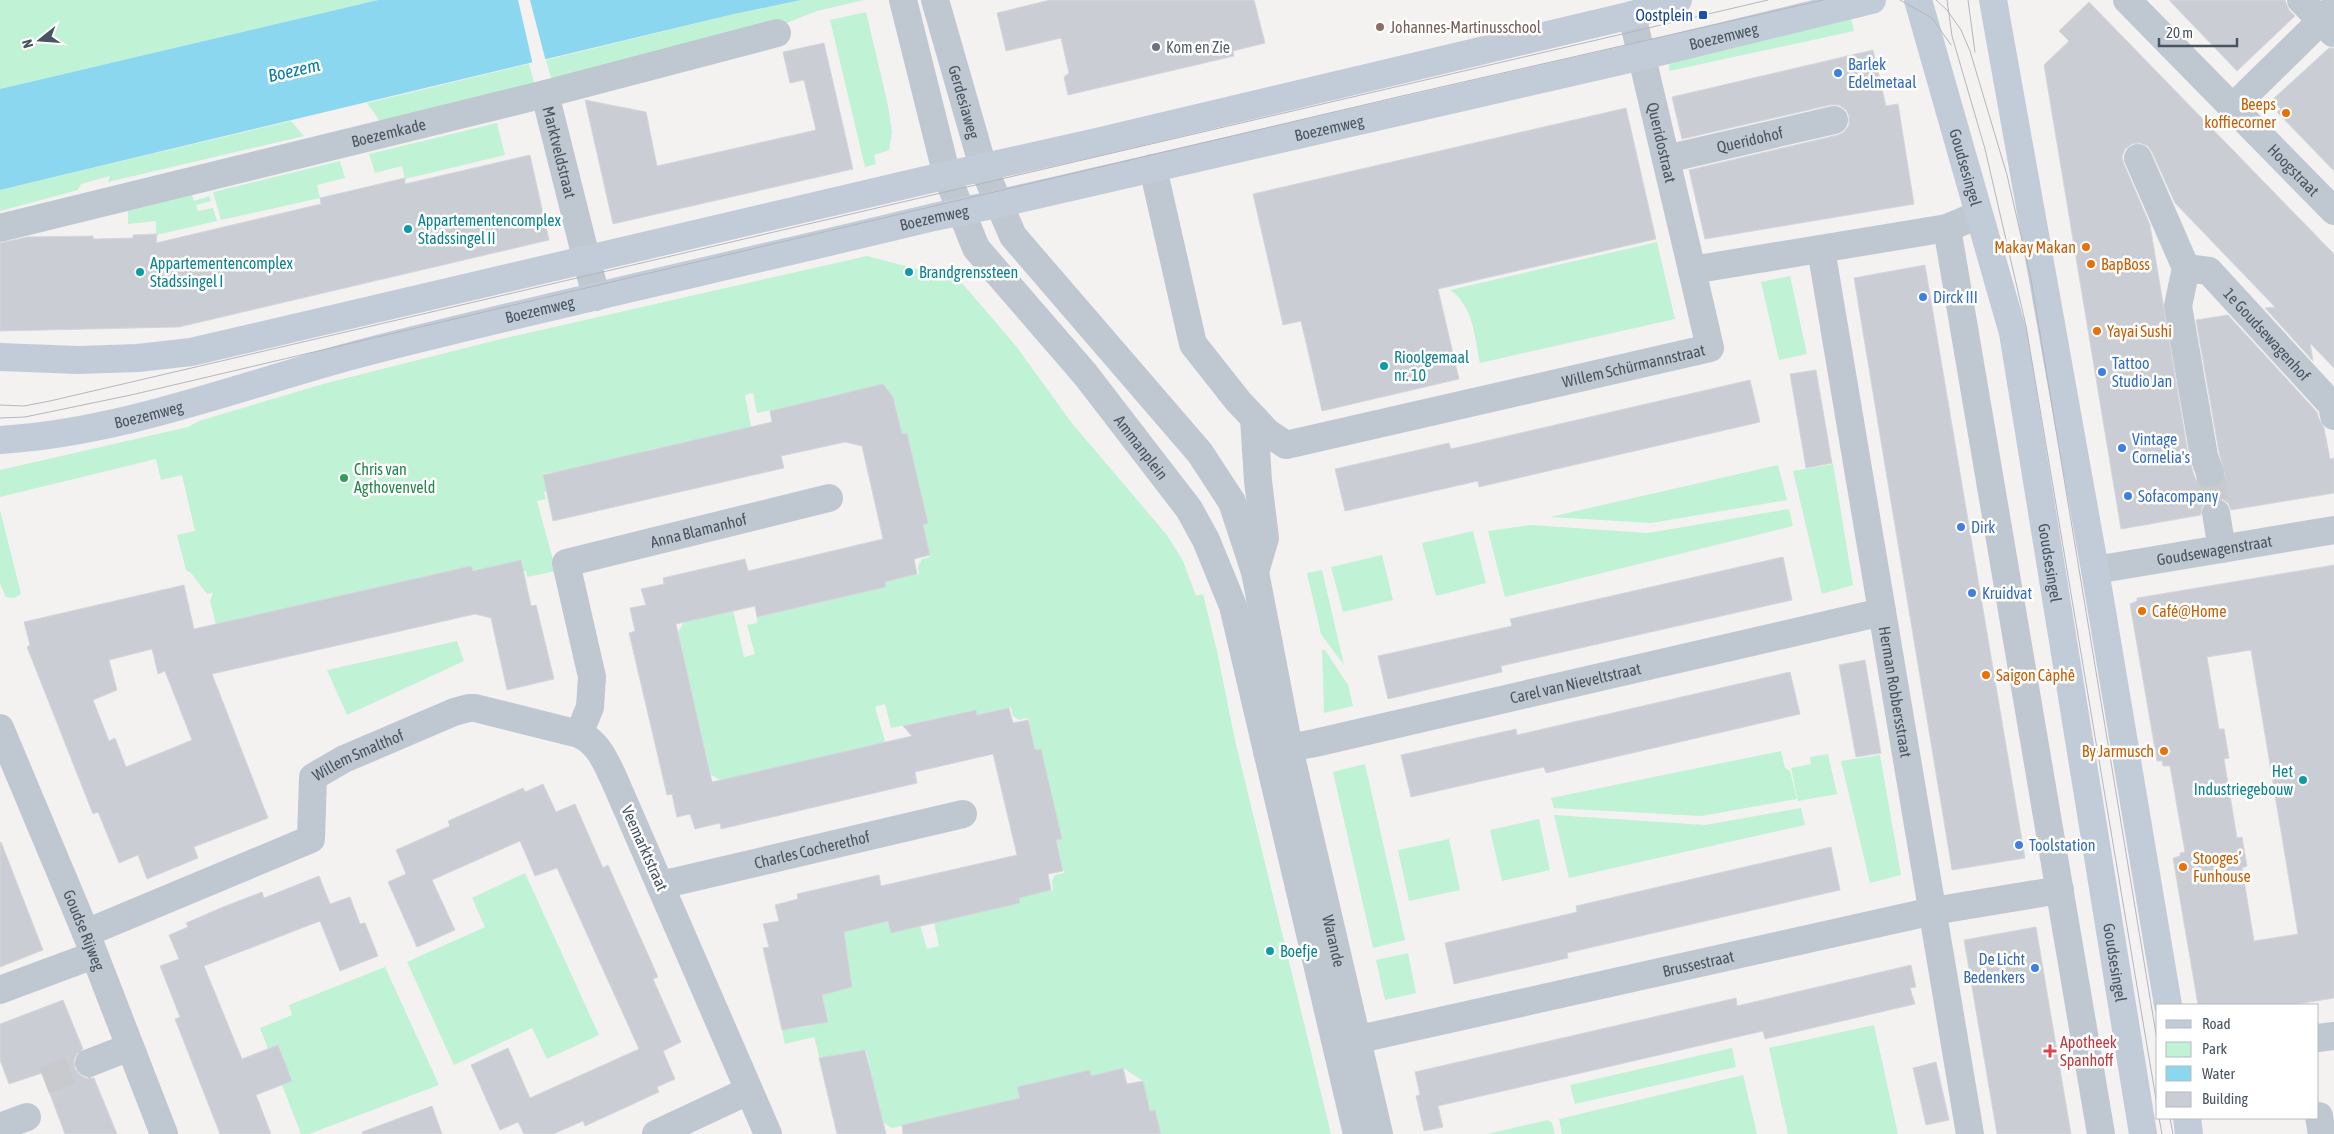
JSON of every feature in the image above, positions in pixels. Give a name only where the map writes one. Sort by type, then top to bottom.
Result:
[{"type":"main road","points":[[0,357],[78,360],[138,358],[191,352],[1097,142],[1632,15],[1678,0]]},
{"type":"main road","name":"Boezemweg","points":[[0,440],[38,438],[115,424],[339,359],[491,320],[1642,56],[1872,0]]},
{"type":"main road","name":"Goudsesingel","points":[[1918,0],[2013,333],[2143,1134]]},
{"type":"main road","points":[[1994,0],[2095,570],[2168,1004]]},
{"type":"main road","points":[[0,374],[78,360]]},
{"type":"main road","points":[[2187,1119],[2189,1134]]},
{"type":"street","name":"Gerdesiaweg","points":[[902,0],[947,176]]},
{"type":"street","name":"Gerdesiaweg","points":[[935,0],[983,167],[997,204]]},
{"type":"street","name":"Hoogstraat","points":[[2127,0],[2334,211]]},
{"type":"street","points":[[2233,107],[2330,21],[2301,0]]},
{"type":"street","name":"Queridostraat","points":[[1632,15],[1692,270]]},
{"type":"street","name":"Boezemkade","points":[[0,228],[544,94],[777,33]]},
{"type":"street","name":"Marktveldstraat","points":[[544,94],[596,297]]},
{"type":"street","name":"Queridohof","points":[[1666,159],[1834,120]]},
{"type":"street","points":[[2138,158],[2186,268],[2178,306],[2204,456],[2210,473]]},
{"type":"street","points":[[1153,168],[1192,344],[1246,410],[1265,538],[1255,572]]},
{"type":"street","name":"Ammanplein","points":[[947,176],[976,248],[1085,374],[1189,509],[1206,540],[1233,606],[1278,750]]},
{"type":"street","points":[[997,204],[1013,236],[1033,262],[1200,453],[1232,502],[1255,572],[1278,750]]},
{"type":"street","points":[[1692,270],[1947,228],[1978,215]]},
{"type":"street","points":[[1947,228],[2100,1134]]},
{"type":"street","name":"Herman Robbersstraat","points":[[1821,249],[1970,1134]]},
{"type":"street","name":"1e Goudsewagenhof","points":[[2186,268],[2210,271],[2332,405],[2334,416]]},
{"type":"street","name":"Willem Schürmannstraat","points":[[1246,410],[1268,433],[1286,445],[1710,348],[1692,270]]},
{"type":"street","name":"Anna Blamanhof","points":[[580,734],[590,707],[592,677],[566,562],[829,498]]},
{"type":"street","points":[[2216,513],[2222,549]]},
{"type":"street","name":"Goudsewagenstraat","points":[[2095,570],[2334,530]]},
{"type":"street","name":"Carel van Nieveltstraat","points":[[1278,750],[1882,612]]},
{"type":"street","name":"Willem Smalthof","points":[[90,944],[310,839],[313,777],[344,759],[454,712],[475,708],[580,734]]},
{"type":"street","name":"Goudse Rijweg","points":[[0,728],[90,944],[164,1134]]},
{"type":"street","name":"Veemarktstraat","points":[[580,734],[590,738],[605,761],[661,885],[768,1134]]},
{"type":"street","name":"Warande","points":[[1278,750],[1347,1042],[1379,1134]]},
{"type":"street","name":"Charles Cocherethof","points":[[661,885],[963,814]]},
{"type":"street","name":"Brussestraat","points":[[1347,1042],[1933,911],[2060,890]]},
{"type":"street","points":[[0,990],[90,944]]},
{"type":"street","points":[[2319,1038],[2334,1036]]},
{"type":"street","name":"Warande","points":[[1347,1042],[1357,1134]]},
{"type":"street","points":[[89,1063],[130,1047]]},
{"type":"street","points":[[656,1134],[748,1090]]},
{"type":"street","points":[[0,1127],[27,1117]]},
{"type":"green space","points":[[0,0],[378,0],[0,89]]},
{"type":"green space","points":[[801,0],[864,0],[817,11],[771,29],[552,81],[546,60],[734,14]]},
{"type":"green space","points":[[866,12],[888,105],[892,132],[889,150],[874,155],[876,164],[865,167],[830,20]]},
{"type":"green space","points":[[1850,13],[1854,31],[1669,71],[1669,61]]},
{"type":"green space","points":[[529,64],[535,85],[381,123],[367,103]]},
{"type":"green space","points":[[291,121],[304,136],[108,182],[110,176],[81,184],[78,190],[0,211],[0,190]]},
{"type":"green space","points":[[497,123],[505,155],[405,179],[402,166],[375,173],[369,154]]},
{"type":"green space","points":[[340,161],[345,178],[317,185],[320,198],[221,220],[213,192]]},
{"type":"green space","points":[[192,195],[194,201],[209,196],[211,201],[196,205],[198,211],[213,208],[217,221],[156,235],[156,221],[128,224],[128,211]]},
{"type":"green space","points":[[1657,242],[1675,319],[1480,363],[1472,322],[1464,305],[1450,290]]},
{"type":"green space","points":[[867,256],[948,277],[962,283],[1016,346],[1071,422],[1167,535],[1183,561],[1196,596],[1203,594],[1235,740],[1331,1134],[1161,1134],[1155,1110],[1150,1111],[1143,1081],[1123,1068],[1091,1076],[1090,1070],[1018,1087],[1020,1098],[892,1128],[882,1122],[864,1067],[870,1065],[866,1050],[839,1054],[839,1056],[820,1060],[814,1037],[785,1044],[782,1030],[811,1026],[811,1023],[828,1019],[824,1004],[819,1005],[817,938],[876,918],[877,924],[888,921],[891,933],[919,921],[927,949],[939,946],[934,923],[1020,903],[1019,898],[1053,890],[1052,881],[1055,875],[1064,873],[1056,840],[1061,839],[1041,749],[1035,750],[1028,718],[1019,720],[1013,716],[1011,707],[977,715],[975,710],[891,728],[885,704],[875,707],[887,748],[720,780],[710,774],[678,632],[684,622],[732,605],[744,657],[755,654],[747,625],[757,623],[757,617],[774,613],[773,608],[801,607],[886,587],[885,582],[919,574],[918,566],[922,559],[930,557],[923,525],[928,523],[907,433],[902,434],[895,402],[881,402],[854,395],[840,394],[820,399],[788,412],[786,407],[757,413],[753,393],[745,395],[752,432],[730,432],[643,451],[644,457],[618,463],[616,458],[585,465],[586,470],[559,476],[558,471],[543,474],[547,491],[544,492],[546,499],[537,501],[556,571],[527,577],[526,571],[473,571],[471,566],[216,624],[210,601],[213,593],[207,594],[191,573],[186,570],[177,535],[195,531],[182,475],[161,480],[156,459],[0,497],[0,470],[188,427],[199,421],[323,384],[501,339]]},
{"type":"green space","points":[[1790,276],[1807,354],[1779,360],[1761,282]]},
{"type":"green space","points":[[1833,464],[1853,585],[1822,594],[1793,471]]},
{"type":"green space","points":[[1778,465],[1787,500],[1651,523],[1550,517]]},
{"type":"green space","points":[[1789,509],[1793,526],[1505,597],[1488,531],[1531,525],[1648,533]]},
{"type":"green space","points":[[0,510],[21,594],[14,598],[6,597],[0,583]]},
{"type":"green space","points":[[1473,531],[1486,583],[1436,596],[1422,543]]},
{"type":"green space","points":[[1382,555],[1393,600],[1343,612],[1331,567]]},
{"type":"green space","points":[[1322,570],[1344,665],[1321,634],[1307,573]]},
{"type":"green space","points":[[457,641],[464,661],[347,715],[327,670]]},
{"type":"green space","points":[[1322,650],[1325,650],[1348,685],[1353,706],[1324,713]]},
{"type":"green space","points":[[1781,751],[1785,768],[1790,771],[1797,799],[1701,816],[1554,808],[1551,798]]},
{"type":"green space","points":[[1828,754],[1837,794],[1798,801],[1791,768],[1811,764],[1810,757]]},
{"type":"green space","points":[[1880,755],[1901,875],[1870,883],[1841,761]]},
{"type":"green space","points":[[1365,764],[1405,940],[1373,948],[1333,772]]},
{"type":"green space","points":[[1801,808],[1805,825],[1569,878],[1554,815],[1705,825]]},
{"type":"green space","points":[[1539,819],[1550,870],[1502,881],[1490,830]]},
{"type":"green space","points":[[1449,839],[1460,890],[1409,901],[1398,850]]},
{"type":"green space","points":[[525,873],[599,1035],[547,1059],[532,1028],[454,1065],[407,962],[485,927],[472,898]]},
{"type":"green space","points":[[1408,953],[1416,993],[1385,1000],[1376,960]]},
{"type":"green space","points":[[385,967],[439,1085],[309,1134],[301,1134],[282,1085],[278,1045],[268,1049],[260,1028],[292,1015],[289,1005]]},
{"type":"green space","points":[[1874,1025],[1898,1134],[1788,1134],[1769,1048]]},
{"type":"green space","points":[[1732,1048],[1736,1067],[1575,1104],[1570,1085]]},
{"type":"green space","points":[[1743,1075],[1757,1134],[1562,1134],[1559,1119]]},
{"type":"green space","points":[[1548,1120],[1552,1123],[1555,1134],[1487,1134]]},
{"type":"water","name":"Boezem","points":[[378,0],[801,0],[734,14],[0,190],[0,89]]},
{"type":"pier","points":[[518,0],[530,0],[546,62],[533,65]]},
{"type":"building","name":"Kom en Zie","points":[[1050,0],[1254,0],[1265,43],[1233,51],[1234,56],[1068,95],[1064,77],[1069,73],[1061,38],[1006,51],[997,13]]},
{"type":"building","points":[[2169,0],[2285,0],[2289,10],[2295,16],[2237,71]]},
{"type":"building","points":[[2089,2],[2334,254],[2334,368],[2310,343],[2313,361],[2265,308],[2275,307],[2175,203],[2148,146],[2140,143],[2132,144],[2125,149],[2122,157],[2124,164],[2150,225],[2189,459],[2195,478],[2200,485],[2207,488],[2215,488],[2222,483],[2225,475],[2219,452],[2196,320],[2228,315],[2317,412],[2324,428],[2330,459],[2334,458],[2334,493],[2231,510],[2228,503],[2222,499],[2213,498],[2206,501],[2202,507],[2201,515],[2121,529],[2044,65],[2069,41],[2059,31]]},
{"type":"building","points":[[824,43],[853,169],[613,224],[585,100],[646,112],[657,166],[816,130],[804,80],[790,83],[783,52]]},
{"type":"building","points":[[2329,48],[2334,48],[2334,171],[2277,112],[2281,109],[2272,100]]},
{"type":"building","points":[[1873,50],[1886,106],[1898,104],[1914,204],[1705,239],[1689,170],[1838,135],[1844,132],[1849,125],[1849,116],[1846,110],[1839,105],[1830,105],[1682,139],[1672,97]]},
{"type":"building","points":[[1626,108],[1656,239],[1438,289],[1459,379],[1322,411],[1301,321],[1283,325],[1253,194]]},
{"type":"building","points":[[530,155],[549,240],[179,327],[0,331],[0,243],[27,237],[93,236],[93,239],[133,238],[133,235],[157,234],[156,243],[321,204],[320,198],[405,178],[405,184]]},
{"type":"building","points":[[1925,265],[2025,858],[1952,870],[1854,278]]},
{"type":"building","points":[[1816,370],[1832,463],[1806,468],[1790,374]]},
{"type":"building","points":[[1750,380],[1760,422],[1479,487],[1478,481],[1345,511],[1335,469],[1449,443],[1451,449]]},
{"type":"building","points":[[883,384],[893,397],[902,434],[907,433],[928,523],[923,525],[930,555],[914,559],[917,574],[885,582],[886,587],[757,617],[755,606],[676,624],[712,782],[912,736],[903,726],[976,710],[977,715],[1009,708],[1013,723],[1028,720],[1035,750],[1041,749],[1062,839],[1056,840],[1063,871],[1048,874],[1051,890],[1019,898],[1020,903],[891,933],[888,921],[844,932],[852,987],[822,995],[828,1022],[782,1030],[763,948],[769,947],[763,924],[779,921],[775,905],[798,899],[797,894],[879,875],[881,886],[1017,855],[993,754],[915,772],[917,783],[721,829],[720,823],[695,829],[690,814],[677,817],[672,794],[667,795],[629,633],[635,631],[630,608],[646,605],[641,589],[664,584],[663,578],[745,559],[748,571],[883,539],[862,446],[845,442],[781,456],[784,468],[553,521],[543,475],[772,422],[770,411]]},
{"type":"building","points":[[1783,557],[1792,600],[1501,666],[1502,672],[1388,699],[1378,656],[1512,626],[1510,619]]},
{"type":"building","points":[[521,560],[531,606],[536,605],[554,679],[507,690],[491,618],[475,614],[212,674],[268,818],[194,847],[198,858],[147,879],[138,855],[119,863],[98,812],[93,814],[27,647],[30,645],[24,622],[184,585],[194,629],[471,566],[473,571]],"holes":[[[152,649],[158,674],[165,671],[192,740],[126,767],[115,738],[109,741],[93,700],[117,690],[109,660]]]},
{"type":"building","name":"Het Industriegebouw","points":[[2334,565],[2334,998],[2297,1004],[2198,1004],[2173,858],[2185,852],[2170,766],[2163,766],[2162,761],[2157,761],[2130,604],[2137,601],[2137,598]],"holes":[[[2251,650],[2298,934],[2254,941],[2242,868],[2247,866],[2242,837],[2237,838],[2224,759],[2229,758],[2224,729],[2219,729],[2207,657]]]},
{"type":"building","points":[[1865,660],[1881,753],[1856,757],[1839,665]]},
{"type":"building","points":[[1790,672],[1800,714],[1546,773],[1544,767],[1411,797],[1401,755],[1516,729],[1517,735]]},
{"type":"building","points":[[543,784],[556,812],[575,804],[603,868],[608,865],[658,977],[653,979],[681,1042],[663,1051],[675,1079],[657,1087],[659,1092],[585,1126],[583,1121],[553,1134],[524,1134],[518,1122],[500,1130],[471,1065],[508,1048],[530,1098],[639,1049],[557,868],[535,876],[520,841],[432,880],[455,930],[417,947],[388,882],[406,874],[396,850],[450,826],[448,821],[523,788],[525,792]]},
{"type":"building","points":[[0,843],[43,950],[0,967]]},
{"type":"building","points":[[1831,847],[1840,890],[1567,953],[1568,958],[1454,984],[1445,943],[1577,912],[1576,906]]},
{"type":"building","points":[[319,876],[330,904],[350,897],[360,924],[365,923],[378,956],[340,971],[320,921],[204,966],[242,1059],[278,1045],[292,1081],[256,1095],[271,1134],[220,1134],[175,1019],[180,1017],[160,966],[179,959],[169,935],[188,927],[186,923],[223,907],[262,892],[264,898]]},
{"type":"building","points":[[2036,927],[2071,1134],[1997,1134],[1964,940]]},
{"type":"building","points":[[1911,965],[1916,987],[1910,988],[1915,1004],[1765,1039],[1763,1031],[1438,1106],[1443,1127],[1424,1131],[1416,1096],[1420,1095],[1415,1072],[1736,998],[1737,1006]]},
{"type":"building","points":[[63,1000],[83,1049],[74,1060],[75,1069],[86,1078],[94,1078],[117,1134],[65,1134],[42,1073],[9,1084],[0,1060],[0,1024]]},
{"type":"building","points":[[865,1050],[886,1134],[837,1134],[819,1058]]},
{"type":"building","points":[[1936,1062],[1949,1120],[1926,1125],[1913,1068]]},
{"type":"building","points":[[1123,1068],[1127,1084],[1143,1081],[1150,1111],[1155,1110],[1161,1134],[903,1134],[902,1125],[1020,1098],[1017,1087],[1090,1070],[1091,1076]]},
{"type":"building","points":[[432,1106],[442,1134],[363,1134],[362,1132]]},
{"type":"tunnel","points":[[2210,473],[2216,513]]},
{"type":"tunnel","points":[[44,1080],[89,1063]]},
{"type":"tram line","points":[[0,405],[24,406],[50,401],[1768,0]]},
{"type":"tram line","points":[[0,418],[25,417],[131,395],[1402,96],[1823,0]]},
{"type":"tram line","points":[[1900,0],[1932,18],[1951,45]]},
{"type":"tram line","points":[[1936,0],[1947,10],[1961,30],[1970,51],[2007,175],[2031,279],[2156,1034]]},
{"type":"tram line","points":[[1947,0],[1952,36],[1985,149],[2026,326],[2156,1099]]},
{"type":"tram line","points":[[1968,0],[1975,52]]},
{"type":"tram line","points":[[2159,1119],[2162,1134]]},
{"type":"tram line","points":[[2170,1119],[2173,1134]]},
{"type":"place","name":"Oostplein","points":[[1703,15]]},
{"type":"place","name":"Johannes-Martinusschool","points":[[1380,27]]},
{"type":"place","name":"Kom en Zie","points":[[1156,47]]},
{"type":"place","name":"Barlek Edelmetaal","points":[[1838,73]]},
{"type":"place","name":"Beeps koffiecorner","points":[[2286,113]]},
{"type":"place","name":"Appartementencomplex Stadssingel II","points":[[408,229]]},
{"type":"place","name":"Makay Makan","points":[[2086,247]]},
{"type":"place","name":"BapBoss","points":[[2091,264]]},
{"type":"place","name":"Appartementencomplex Stadssingel I","points":[[140,272]]},
{"type":"place","name":"Brandgrenssteen","points":[[909,272]]},
{"type":"place","name":"Dirck III","points":[[1923,297]]},
{"type":"place","name":"Yayai Sushi","points":[[2097,331]]},
{"type":"place","name":"Rioolgemaal nr. 10","points":[[1384,366]]},
{"type":"place","name":"Tattoo Studio Jan","points":[[2102,372]]},
{"type":"place","name":"Vintage Cornelia's","points":[[2122,448]]},
{"type":"place","name":"Chris van Agthovenveld","points":[[344,478]]},
{"type":"place","name":"Sofacompany","points":[[2128,496]]},
{"type":"place","name":"Dirk","points":[[1961,527]]},
{"type":"place","name":"Kruidvat","points":[[1972,593]]},
{"type":"place","name":"Café@Home","points":[[2142,611]]},
{"type":"place","name":"Saigon Càphê","points":[[1986,675]]},
{"type":"place","name":"By Jarmusch","points":[[2164,751]]},
{"type":"place","name":"Het Industriegebouw","points":[[2303,780]]},
{"type":"place","name":"Toolstation","points":[[2019,845]]},
{"type":"place","name":"Stooges’ Funhouse","points":[[2183,867]]},
{"type":"place","name":"Boefje","points":[[1270,951]]},
{"type":"place","name":"De Licht Bedenkers","points":[[2035,968]]},
{"type":"place","name":"Apotheek Spanhoff","points":[[2050,1051]]}]
